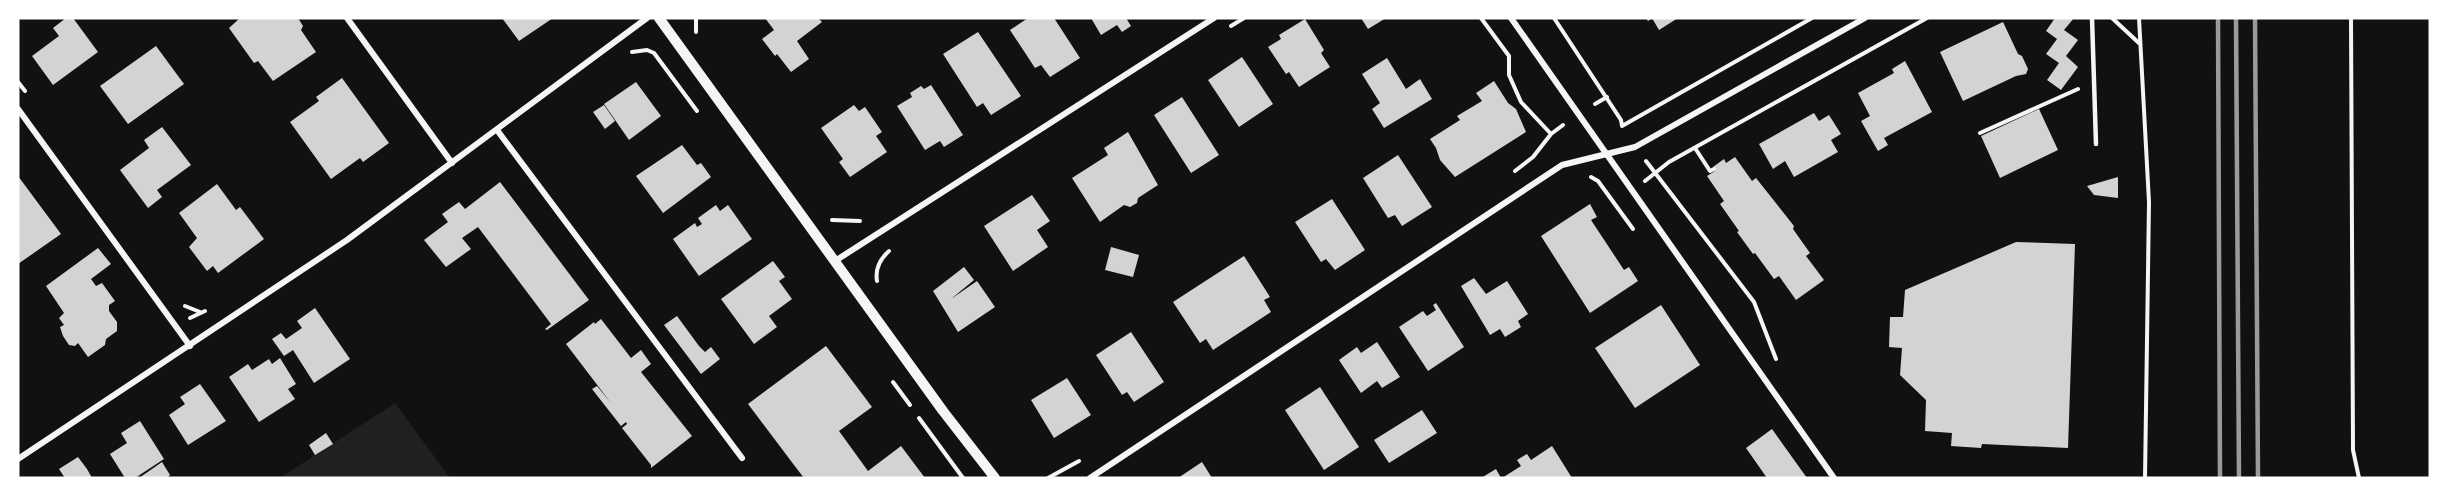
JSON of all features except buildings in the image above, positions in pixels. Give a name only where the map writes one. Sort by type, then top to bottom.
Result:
[{"type":"street","points":[[346,18],[452,164]]},
{"type":"street","points":[[18,459],[346,240],[647,18]]},
{"type":"street","points":[[659,18],[994,478]]},
{"type":"street","points":[[836,261],[1214,18]]},
{"type":"street","points":[[1511,18],[1834,478]]},
{"type":"street","points":[[1090,478],[1562,165],[1635,147],[1865,18]]},
{"type":"street","points":[[18,109],[190,346]]},
{"type":"street","points":[[497,130],[742,458]]},
{"type":"lane","points":[[2091,18],[2096,144]]},
{"type":"path","points":[[1481,18],[1509,56],[1509,75],[1521,102],[1551,134]]},
{"type":"path","points":[[1554,18],[1596,79],[1621,120],[1622,126],[1812,18]]},
{"type":"path","points":[[1777,363],[1754,302],[1656,173],[1669,162],[1927,18]]},
{"type":"path","points":[[2112,18],[2140,44]]},
{"type":"path","points":[[2139,18],[2149,202],[2145,478]]},
{"type":"path","points":[[2351,18],[2353,450],[2359,478]]},
{"type":"path","points":[[639,52],[647,50],[654,53],[684,93]]},
{"type":"path","points":[[1980,133],[2056,98]]},
{"type":"path","points":[[1695,148],[1710,171],[1714,169]]},
{"type":"path","points":[[176,327],[200,312],[209,310]]},
{"type":"path","points":[[902,394],[963,478]]},
{"type":"shaded area","points":[[395,403],[450,478],[280,478]]},
{"type":"railway","points":[[2218,18],[2220,478]]},
{"type":"railway","points":[[2236,18],[2239,478]]},
{"type":"railway","points":[[2255,18],[2258,478]]}]
